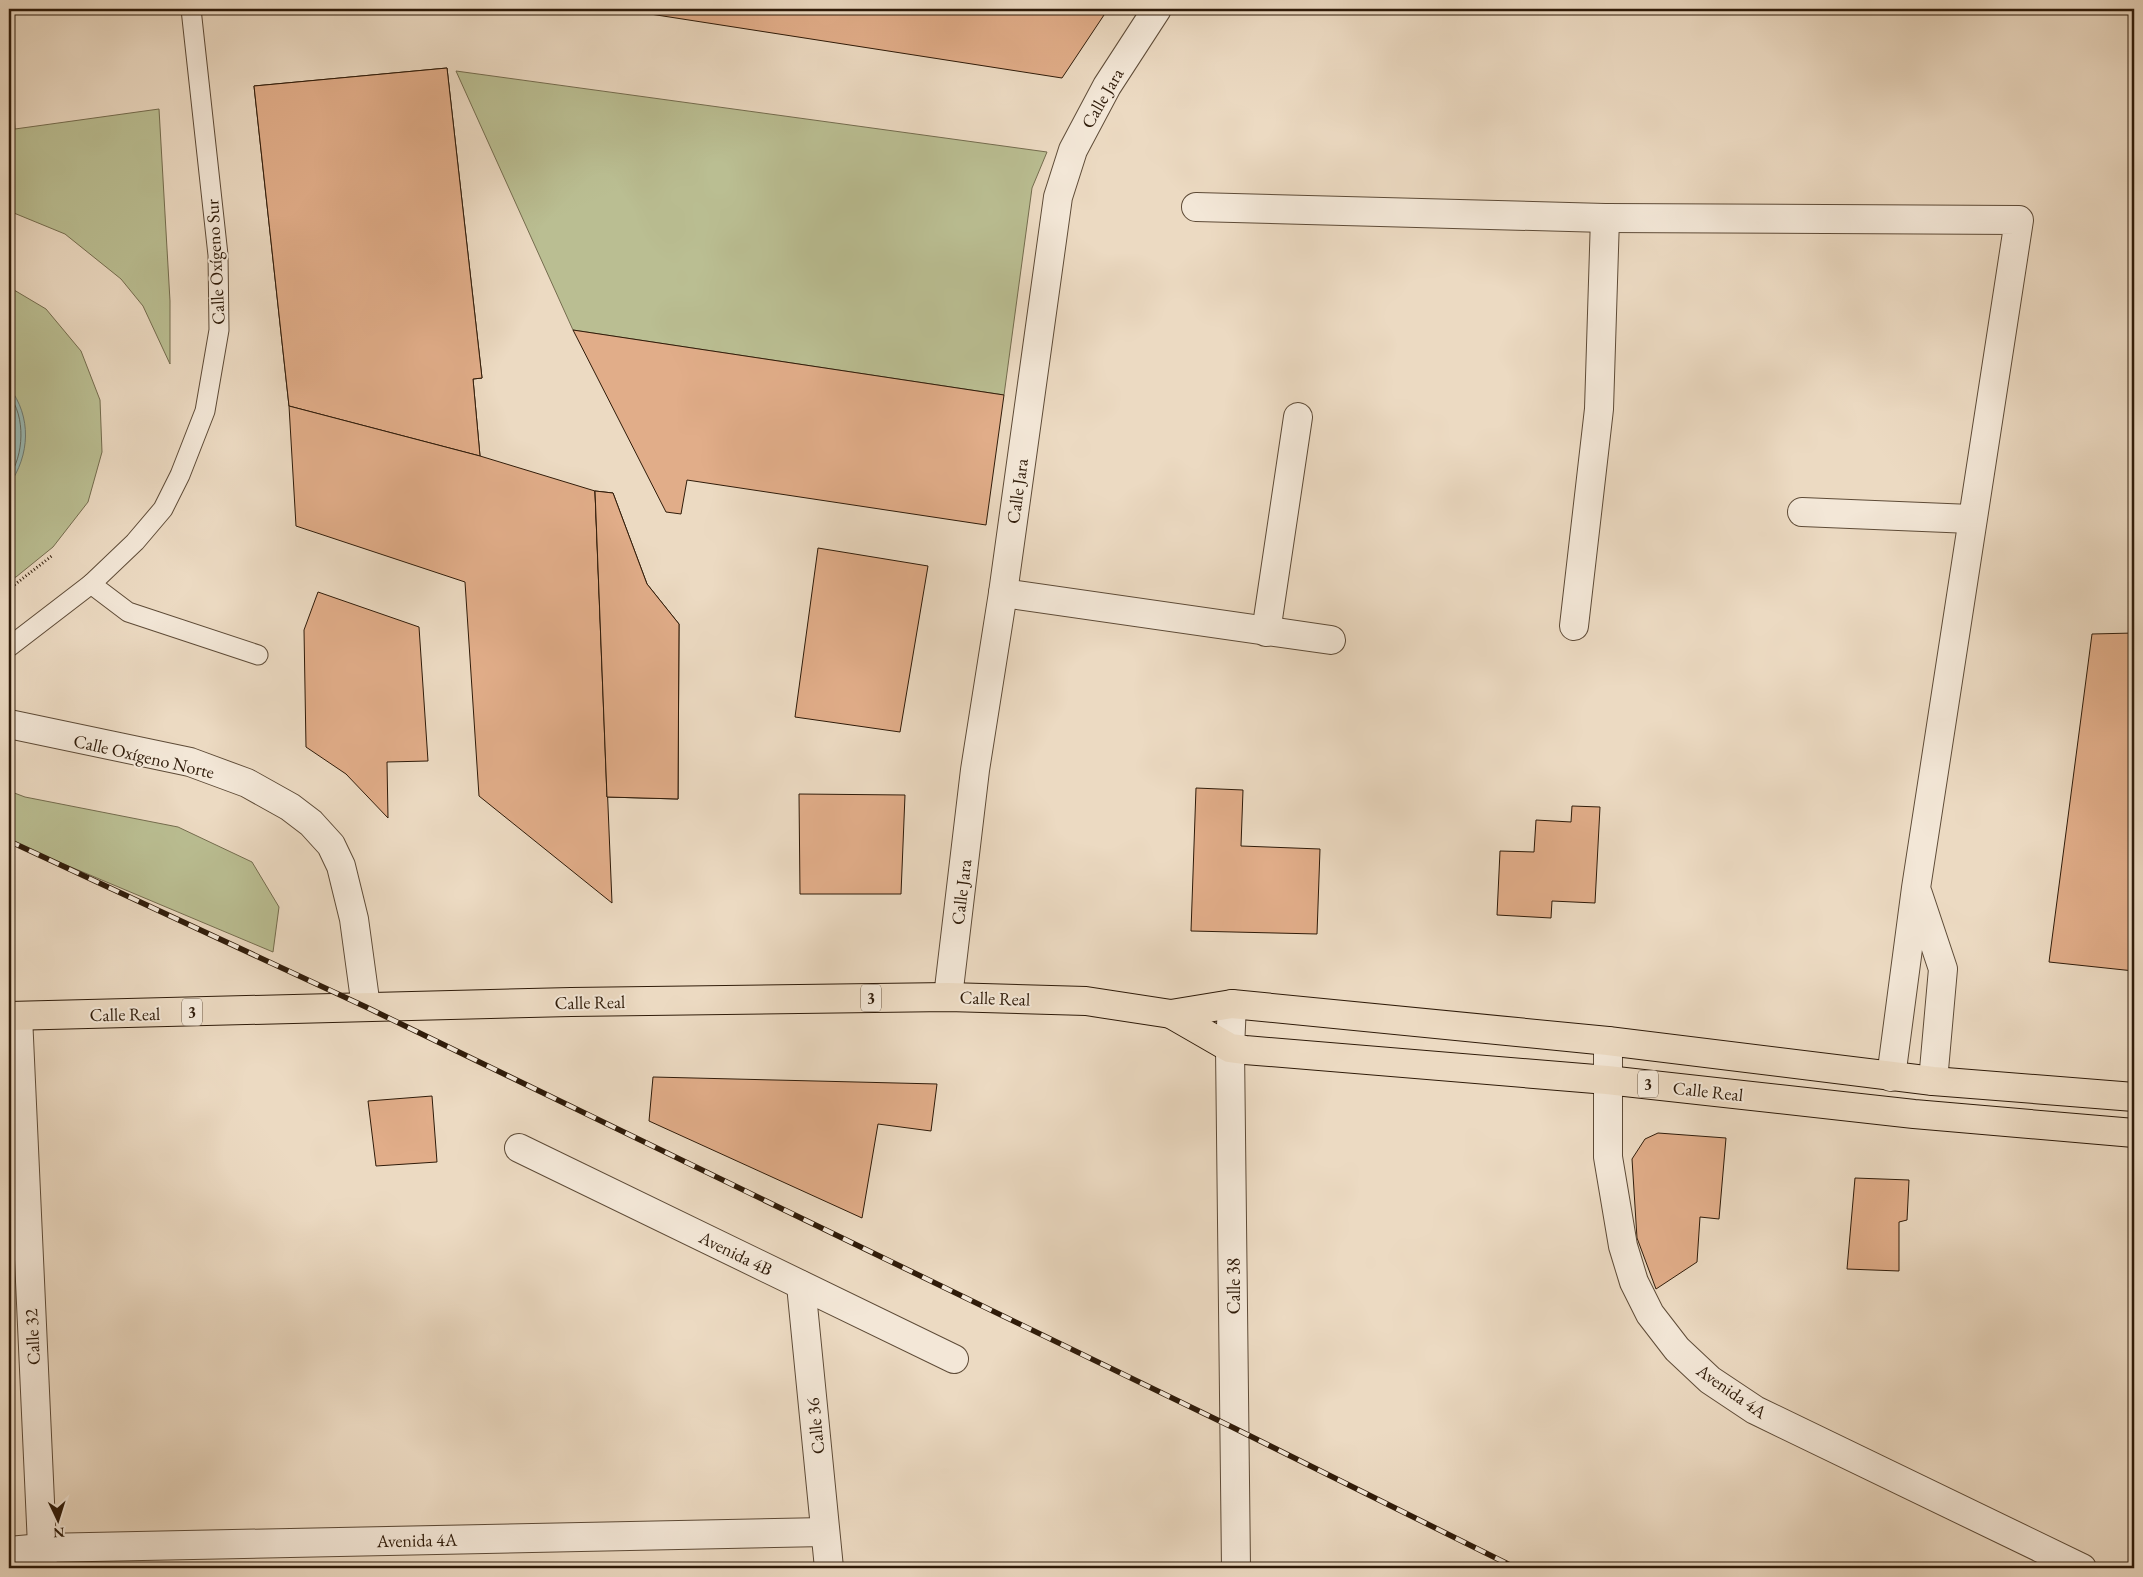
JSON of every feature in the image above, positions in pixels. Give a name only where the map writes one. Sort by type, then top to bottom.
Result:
[{"type":"main road","name":"Calle Real","points":[[13,1016],[589,1002],[948,997],[1086,1001],[1171,1014],[1232,1004],[1608,1041],[1890,1077],[2134,1097]]},
{"type":"main road","name":"Calle Real","points":[[1171,1014],[1230,1048],[1607,1080],[1914,1114],[2134,1133]]},
{"type":"street","name":"Calle Jara","points":[[948,997],[975,770],[1003,592],[1058,197],[1077,142],[1107,86],[1157,9]]},
{"type":"street","points":[[1196,207],[1605,218],[2018,220],[1971,519],[1890,1077]]},
{"type":"street","points":[[1574,626],[1599,409],[1605,218]]},
{"type":"street","points":[[1266,632],[1298,416]]},
{"type":"street","points":[[1802,512],[1971,519]]},
{"type":"street","points":[[1003,592],[1331,640]]},
{"type":"street","name":"Calle Oxígeno Norte","points":[[9,724],[190,762],[247,783],[290,807],[311,823],[331,845],[341,866],[354,919],[366,1008]]},
{"type":"street","points":[[1916,888],[1943,969],[1933,1081]]},
{"type":"street","name":"Calle 38","points":[[1232,1004],[1230,1048],[1236,1568]]},
{"type":"street","name":"Calle 32","points":[[13,1016],[42,1558]]},
{"type":"street","name":"Avenida 4A","points":[[1608,1041],[1608,1157],[1623,1246],[1634,1282],[1650,1314],[1677,1349],[1710,1380],[1755,1410],[2082,1568]]},
{"type":"street","name":"Avenida 4B","points":[[519,1148],[954,1359]]},
{"type":"street","name":"Calle 36","points":[[801,1285],[829,1568]]},
{"type":"street","name":"Avenida 4A","points":[[9,1551],[42,1558],[825,1532]]},
{"type":"lane","name":"Calle Oxígeno Sur","points":[[9,647],[91,584],[136,542],[163,509],[180,475],[205,411],[219,330],[218,255],[191,9]]},
{"type":"lane","points":[[91,584],[128,612],[258,654]]},
{"type":"path","points":[[9,589],[53,554]]},
{"type":"green space","points":[[456,71],[1047,152],[1032,188],[1004,395],[573,330]]},
{"type":"green space","points":[[159,109],[170,301],[170,364],[143,306],[121,279],[65,234],[9,211],[9,114],[14,112],[15,129]]},
{"type":"green space","points":[[9,287],[46,309],[81,351],[100,400],[102,452],[88,502],[53,547],[16,577],[9,579]]},
{"type":"green space","points":[[9,791],[25,797],[178,827],[252,862],[279,907],[273,952],[9,841]]},
{"type":"water","points":[[9,387],[22,411],[26,436],[21,461],[9,485]]},
{"type":"building","points":[[618,9],[1108,9],[1062,78]]},
{"type":"building","points":[[447,68],[482,378],[473,379],[480,456],[289,406],[254,86]]},
{"type":"building","points":[[447,68],[482,378],[473,379],[480,456],[289,406],[254,86]]},
{"type":"building","points":[[573,330],[1004,395],[986,525],[687,480],[681,514],[666,512]]},
{"type":"building","points":[[289,406],[480,456],[595,491],[612,903],[479,796],[465,582],[296,526]]},
{"type":"building","points":[[595,491],[613,493],[647,584],[679,624],[678,799],[607,797]]},
{"type":"building","points":[[595,491],[613,493],[647,584],[679,624],[678,799],[607,797]]},
{"type":"building","points":[[818,548],[928,566],[900,732],[795,717]]},
{"type":"building","points":[[318,592],[419,627],[428,761],[387,762],[388,818],[346,774],[306,747],[304,630]]},
{"type":"building","points":[[2134,633],[2134,971],[2049,962],[2092,634]]},
{"type":"building","points":[[1196,788],[1243,790],[1241,846],[1320,849],[1317,934],[1191,931]]},
{"type":"building","points":[[799,794],[905,795],[901,894],[800,894]]},
{"type":"building","points":[[1572,806],[1600,807],[1595,903],[1552,901],[1551,918],[1497,915],[1500,851],[1534,852],[1536,820],[1571,822]]},
{"type":"building","points":[[653,1077],[937,1084],[931,1131],[878,1124],[862,1218],[649,1121]]},
{"type":"building","points":[[432,1096],[437,1162],[376,1166],[368,1101]]},
{"type":"building","points":[[1658,1133],[1726,1138],[1719,1219],[1700,1217],[1697,1262],[1656,1289],[1637,1238],[1632,1159],[1645,1139]]},
{"type":"building","points":[[1855,1178],[1909,1180],[1907,1220],[1899,1222],[1899,1271],[1847,1269]]},
{"type":"railway","points":[[9,841],[366,1007],[1234,1428],[1516,1568]]}]
